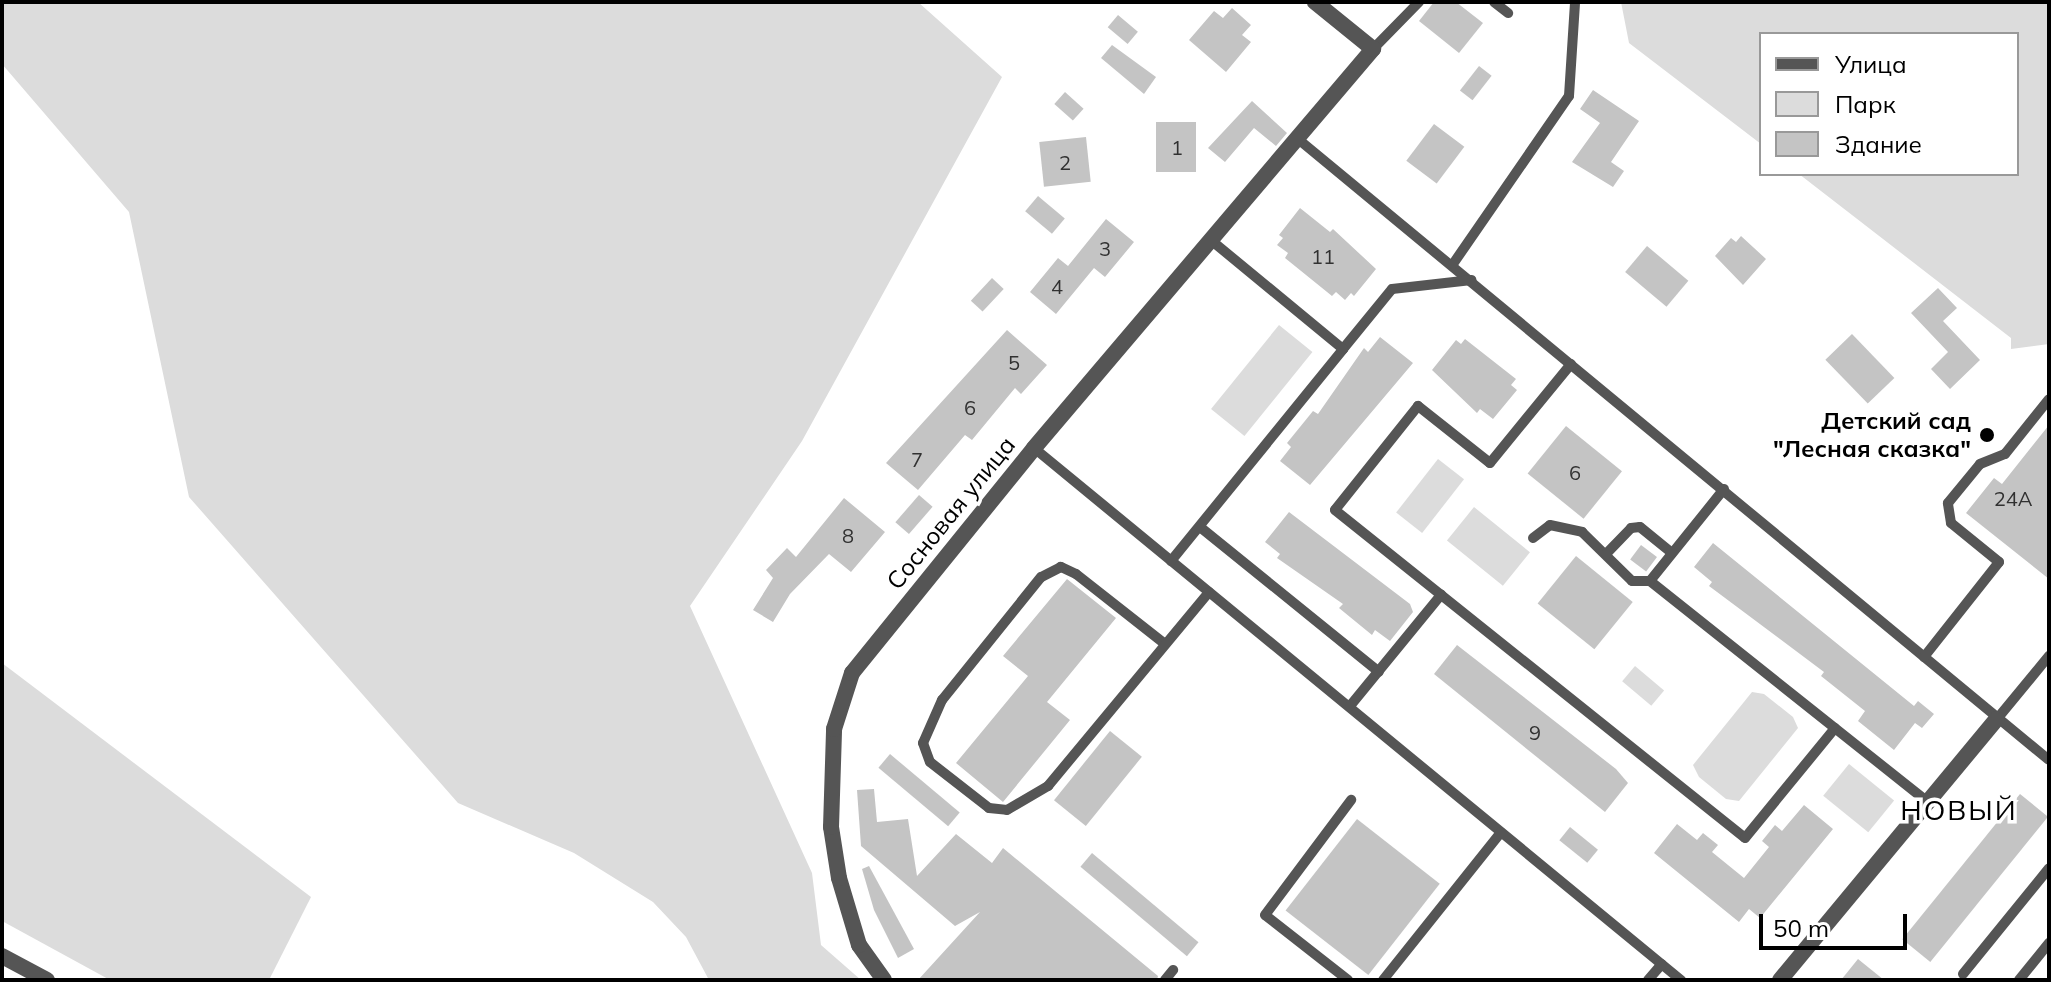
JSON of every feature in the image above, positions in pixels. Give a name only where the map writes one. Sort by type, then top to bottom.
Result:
[{"type":"street","points":[[1315,2],[1373,49]]},
{"type":"street","name":"Сосновая улица","points":[[884,980],[859,945],[839,878],[831,827],[834,729],[842,699],[856,668],[1034,448],[1373,49]]},
{"type":"street","points":[[1780,980],[1997,719]]},
{"type":"street","points":[[2,956],[47,980]]},
{"type":"lane","points":[[1373,49],[1419,2]]},
{"type":"lane","points":[[1494,2],[1508,13]]},
{"type":"lane","points":[[1453,264],[1569,96],[1575,2]]},
{"type":"lane","points":[[1298,139],[1453,264],[2049,760]]},
{"type":"lane","points":[[1212,241],[1343,349]]},
{"type":"lane","points":[[1171,561],[1392,289],[1471,280]]},
{"type":"lane","points":[[1571,364],[1490,463],[1418,406],[1335,510],[1745,838],[1835,728]]},
{"type":"lane","points":[[1924,657],[1999,562],[1951,523],[1948,503],[1980,464],[2005,454],[2049,399]]},
{"type":"lane","points":[[1034,448],[1681,980]]},
{"type":"lane","points":[[1650,581],[1724,489]]},
{"type":"lane","points":[[1533,538],[1550,525],[1582,532],[1632,581],[1650,581],[1928,802]]},
{"type":"lane","points":[[1200,527],[1379,672]]},
{"type":"lane","points":[[1606,554],[1631,528],[1640,527],[1672,553]]},
{"type":"lane","points":[[1165,644],[1076,574],[1061,567],[1041,577],[942,700],[923,743],[930,762],[989,808],[1007,810],[1048,786],[1209,592]]},
{"type":"lane","points":[[1350,706],[1441,595]]},
{"type":"lane","points":[[1997,719],[2049,656]]},
{"type":"lane","points":[[1348,980],[1265,915],[1351,800]]},
{"type":"lane","points":[[1383,980],[1501,832]]},
{"type":"lane","points":[[1963,974],[2049,868]]},
{"type":"lane","points":[[2019,980],[2049,943]]},
{"type":"lane","points":[[1648,980],[1662,964]]},
{"type":"lane","points":[[1165,980],[1173,970]]},
{"type":"green space","points":[[2,2],[918,2],[1002,77],[802,441],[690,606],[812,873],[821,945],[861,980],[709,980],[686,937],[653,902],[574,853],[458,803],[189,497],[129,212],[2,64]]},
{"type":"green space","points":[[1621,2],[2049,2],[2049,344],[2011,349],[2011,338],[1802,176],[2019,176],[2019,32],[1759,32],[1759,142],[1629,43]]},
{"type":"green space","points":[[1279,325],[1312,352],[1244,436],[1211,409]]},
{"type":"green space","points":[[1438,459],[1464,479],[1422,533],[1396,513]]},
{"type":"green space","points":[[1474,507],[1530,552],[1503,586],[1447,540]]},
{"type":"green space","points":[[2,663],[311,897],[269,980],[110,980],[2,921]]},
{"type":"green space","points":[[1635,666],[1664,690],[1651,706],[1622,681]]},
{"type":"green space","points":[[1752,692],[1764,694],[1793,717],[1798,728],[1739,801],[1726,799],[1699,777],[1693,765]]},
{"type":"green space","points":[[1849,764],[1894,801],[1868,832],[1823,796]]},
{"type":"building","points":[[1434,2],[1456,2],[1483,23],[1459,53],[1419,21]]},
{"type":"building","points":[[1232,8],[1251,25],[1242,35],[1251,42],[1226,72],[1189,40],[1214,11],[1223,18]]},
{"type":"building","points":[[1118,15],[1138,32],[1128,44],[1108,27]]},
{"type":"building","points":[[1112,45],[1156,77],[1144,94],[1101,58]]},
{"type":"building","points":[[1479,66],[1492,76],[1473,100],[1460,90]]},
{"type":"building","points":[[1593,90],[1639,121],[1611,162],[1624,171],[1613,187],[1572,162],[1600,123],[1580,109]]},
{"type":"building","points":[[1065,92],[1084,109],[1073,121],[1054,104]]},
{"type":"building","points":[[1252,101],[1287,133],[1276,146],[1254,128],[1225,162],[1208,148]]},
{"type":"building","points":[[1156,122],[1196,122],[1196,172],[1156,172]]},
{"type":"building","points":[[1434,124],[1464,147],[1437,184],[1406,161]]},
{"type":"building","points":[[1086,137],[1091,182],[1044,187],[1039,142]]},
{"type":"building","points":[[1038,196],[1065,218],[1052,234],[1025,211]]},
{"type":"building","points":[[1300,208],[1330,232],[1333,229],[1376,269],[1354,296],[1351,293],[1345,300],[1336,292],[1332,296],[1285,258],[1288,253],[1277,245],[1283,238],[1279,235]]},
{"type":"building","points":[[1106,219],[1134,242],[1105,277],[1094,268],[1056,314],[1030,292],[1058,258],[1068,266]]},
{"type":"building","points":[[1741,236],[1766,259],[1743,285],[1715,256],[1731,238],[1736,242]]},
{"type":"building","points":[[1647,246],[1688,281],[1667,307],[1625,272]]},
{"type":"building","points":[[992,278],[1004,289],[983,312],[971,301]]},
{"type":"building","points":[[1938,288],[1957,308],[1943,321],[1980,360],[1950,389],[1931,369],[1948,352],[1911,313]]},
{"type":"building","points":[[1007,330],[1047,365],[1021,394],[1015,388],[972,440],[965,435],[918,490],[886,463]]},
{"type":"building","points":[[1852,334],[1894,378],[1868,404],[1825,360]]},
{"type":"building","points":[[1380,337],[1413,363],[1310,485],[1280,461],[1291,447],[1287,443],[1313,411],[1318,414],[1364,348],[1368,352]]},
{"type":"building","points":[[1465,339],[1516,379],[1511,385],[1517,390],[1493,419],[1480,409],[1477,413],[1432,370],[1456,340],[1461,344]]},
{"type":"building","points":[[2049,425],[2049,579],[1966,513],[1994,478],[2002,484]]},
{"type":"building","points":[[1566,426],[1622,471],[1584,519],[1528,473]]},
{"type":"building","points":[[919,495],[933,507],[909,534],[895,522]]},
{"type":"building","points":[[844,498],[885,532],[851,572],[829,554],[790,594],[773,622],[753,610],[773,578],[766,570],[787,548],[796,557]]},
{"type":"building","points":[[1289,512],[1410,604],[1413,612],[1390,641],[1375,630],[1372,635],[1339,608],[1343,604],[1277,558],[1280,554],[1265,542]]},
{"type":"building","points":[[1713,543],[1914,706],[1918,701],[1934,714],[1922,728],[1915,723],[1894,750],[1858,721],[1865,711],[1821,676],[1824,672],[1709,586],[1712,582],[1694,567]]},
{"type":"building","points":[[1641,545],[1657,557],[1646,571],[1630,559]]},
{"type":"building","points":[[1576,556],[1633,602],[1594,649],[1538,603]]},
{"type":"building","points":[[1067,579],[1116,618],[1047,702],[1070,720],[1003,802],[956,763],[1028,676],[1003,656]]},
{"type":"building","points":[[1457,645],[1616,769],[1628,783],[1605,812],[1434,674]]},
{"type":"building","points":[[1110,731],[1142,757],[1086,826],[1054,800]]},
{"type":"building","points":[[890,754],[960,812],[948,826],[878,768]]},
{"type":"building","points":[[874,789],[877,822],[908,819],[917,876],[956,834],[992,863],[1003,848],[1158,976],[1157,980],[918,980],[980,912],[955,926],[861,846],[857,790]]},
{"type":"building","points":[[2020,794],[2048,817],[1930,962],[1902,939]]},
{"type":"building","points":[[1804,805],[1833,829],[1760,918],[1749,909],[1739,922],[1654,853],[1677,824],[1697,840],[1703,833],[1718,845],[1712,852],[1744,878],[1769,847],[1762,841],[1775,825],[1782,831]]},
{"type":"building","points":[[1357,819],[1440,884],[1368,975],[1286,910]]},
{"type":"building","points":[[1570,827],[1598,850],[1587,863],[1559,840]]},
{"type":"building","points":[[1092,853],[1198,942],[1187,956],[1080,867]]},
{"type":"building","points":[[869,866],[914,949],[898,958],[874,910],[862,869]]},
{"type":"building","points":[[1858,959],[1884,980],[1841,980]]},
{"type":"place","name":"Детский сад \"Лесная сказка\"","points":[[1987,435]]},
{"type":"district","name":"НОВЫЙ","points":[[1959,810]]}]
